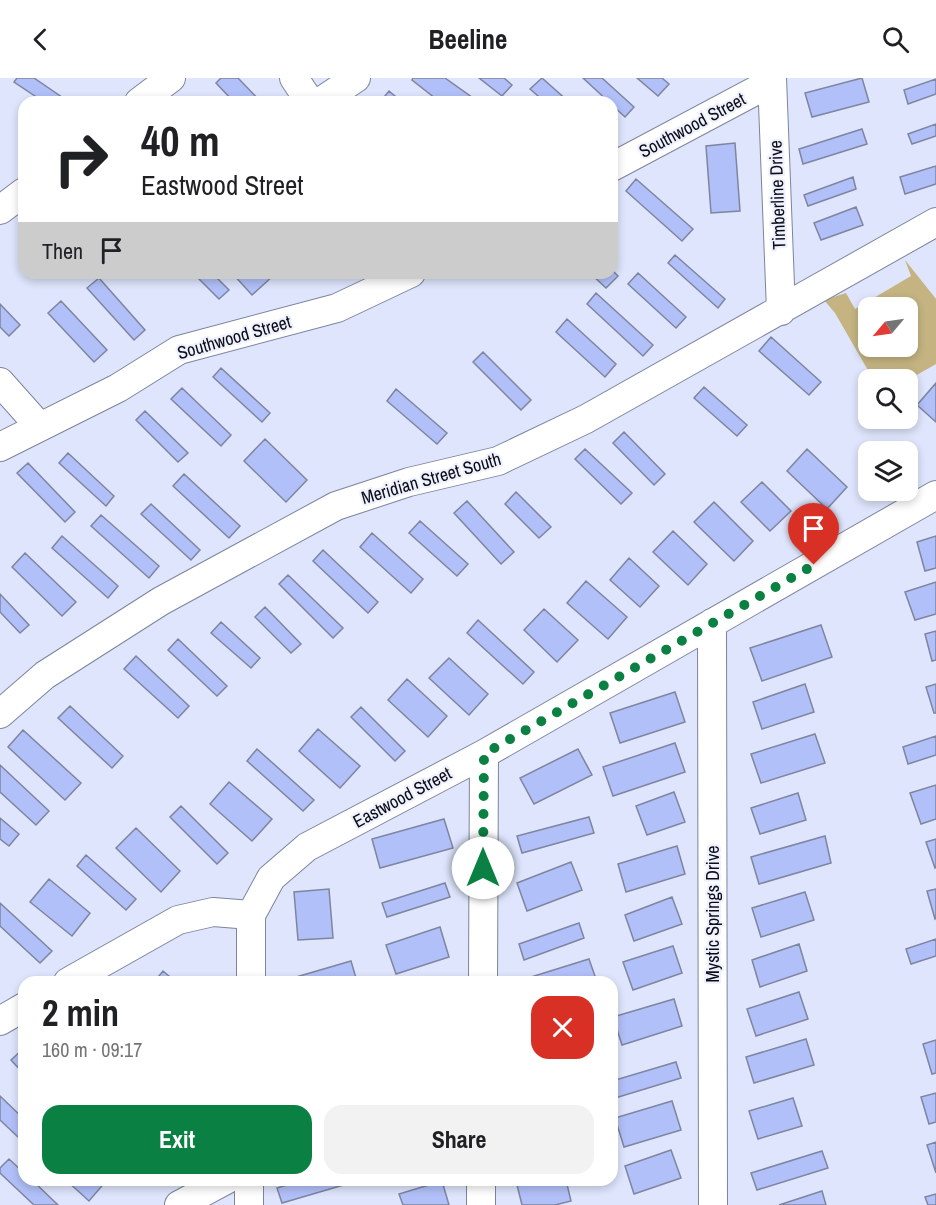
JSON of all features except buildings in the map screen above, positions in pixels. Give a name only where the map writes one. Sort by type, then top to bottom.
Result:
[{"type":"street","points":[[147,96],[171,78]]},
{"type":"street","points":[[294,78],[306,96]]},
{"type":"street","points":[[329,96],[356,78]]},
{"type":"street","name":"Southwood Street","points":[[618,164],[772,80]]},
{"type":"street","name":"Timberline Drive","points":[[772,80],[781,311]]},
{"type":"street","points":[[0,210],[18,196]]},
{"type":"street","name":"Meridian Street South","points":[[0,714],[45,675],[161,601],[336,506],[409,482],[498,461],[586,419],[936,222]]},
{"type":"street","name":"Southwood Street","points":[[0,447],[118,388],[179,350],[337,308],[395,279]]},
{"type":"street","points":[[0,382],[40,426]]},
{"type":"street","name":"Eastwood Street","points":[[251,915],[271,878],[307,847],[484,754],[936,495]]},
{"type":"street","name":"Mystic Springs Drive","points":[[712,623],[713,1205]]},
{"type":"street","points":[[483,976],[484,754]]},
{"type":"street","points":[[79,976],[178,920],[213,912],[251,915],[251,976]]},
{"type":"street","points":[[0,1021],[18,1010]]},
{"type":"street","points":[[179,1205],[215,1186]]},
{"type":"street","points":[[249,1186],[249,1205]]},
{"type":"street","points":[[481,1205],[482,1186]]},
{"type":"shaded area","points":[[905,260],[936,299],[936,364],[918,374],[918,369],[867,369],[860,357],[918,357],[918,297],[875,297],[911,276]]},
{"type":"shaded area","points":[[846,293],[855,309],[858,307],[858,353],[835,313],[824,300]]},
{"type":"route","points":[[483,868],[484,754],[814,565]]}]
